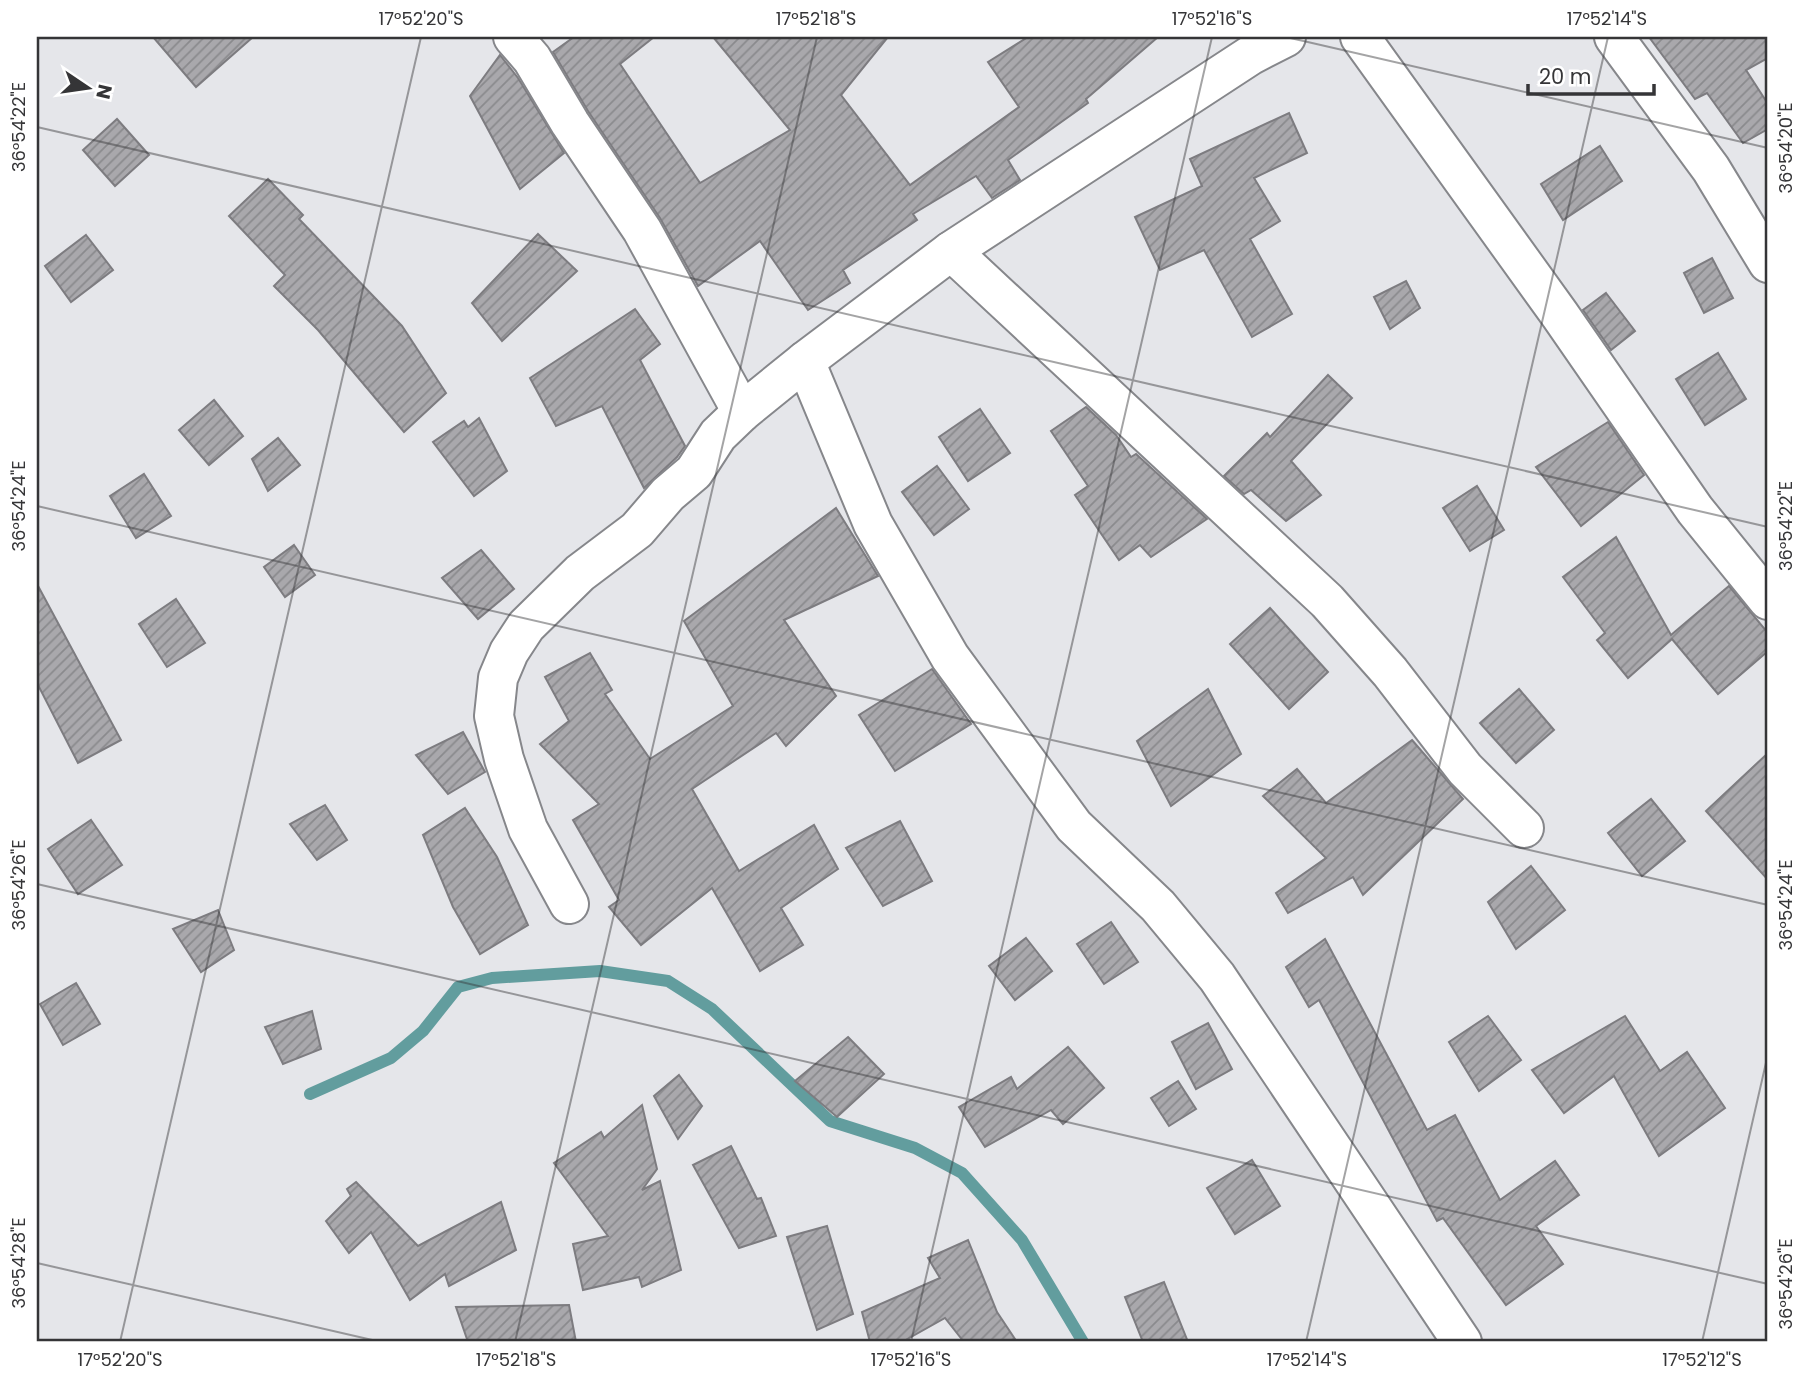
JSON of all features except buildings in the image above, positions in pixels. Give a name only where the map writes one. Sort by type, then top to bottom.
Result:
[{"type":"street","points":[[513,37],[532,59],[570,123],[642,230],[741,412]]},
{"type":"street","points":[[569,904],[528,829],[504,759],[494,716],[498,678],[509,652],[526,626],[580,573],[637,530],[668,494],[694,472],[718,435],[741,412],[805,361],[951,251],[1244,46],[1286,37]]},
{"type":"street","points":[[1360,37],[1560,315],[1695,510],[1768,600]]},
{"type":"street","points":[[1614,37],[1711,169],[1768,263]]},
{"type":"street","points":[[951,251],[1327,601],[1390,672],[1465,769],[1524,828]]},
{"type":"street","points":[[805,361],[873,524],[950,657],[1074,826],[1158,906],[1217,977],[1462,1342]]},
{"type":"waterway","points":[[310,1094],[391,1058],[423,1031],[458,987],[492,978],[600,971],[668,981],[712,1009],[830,1121],[915,1148],[962,1173],[1022,1240],[1083,1342]]}]
